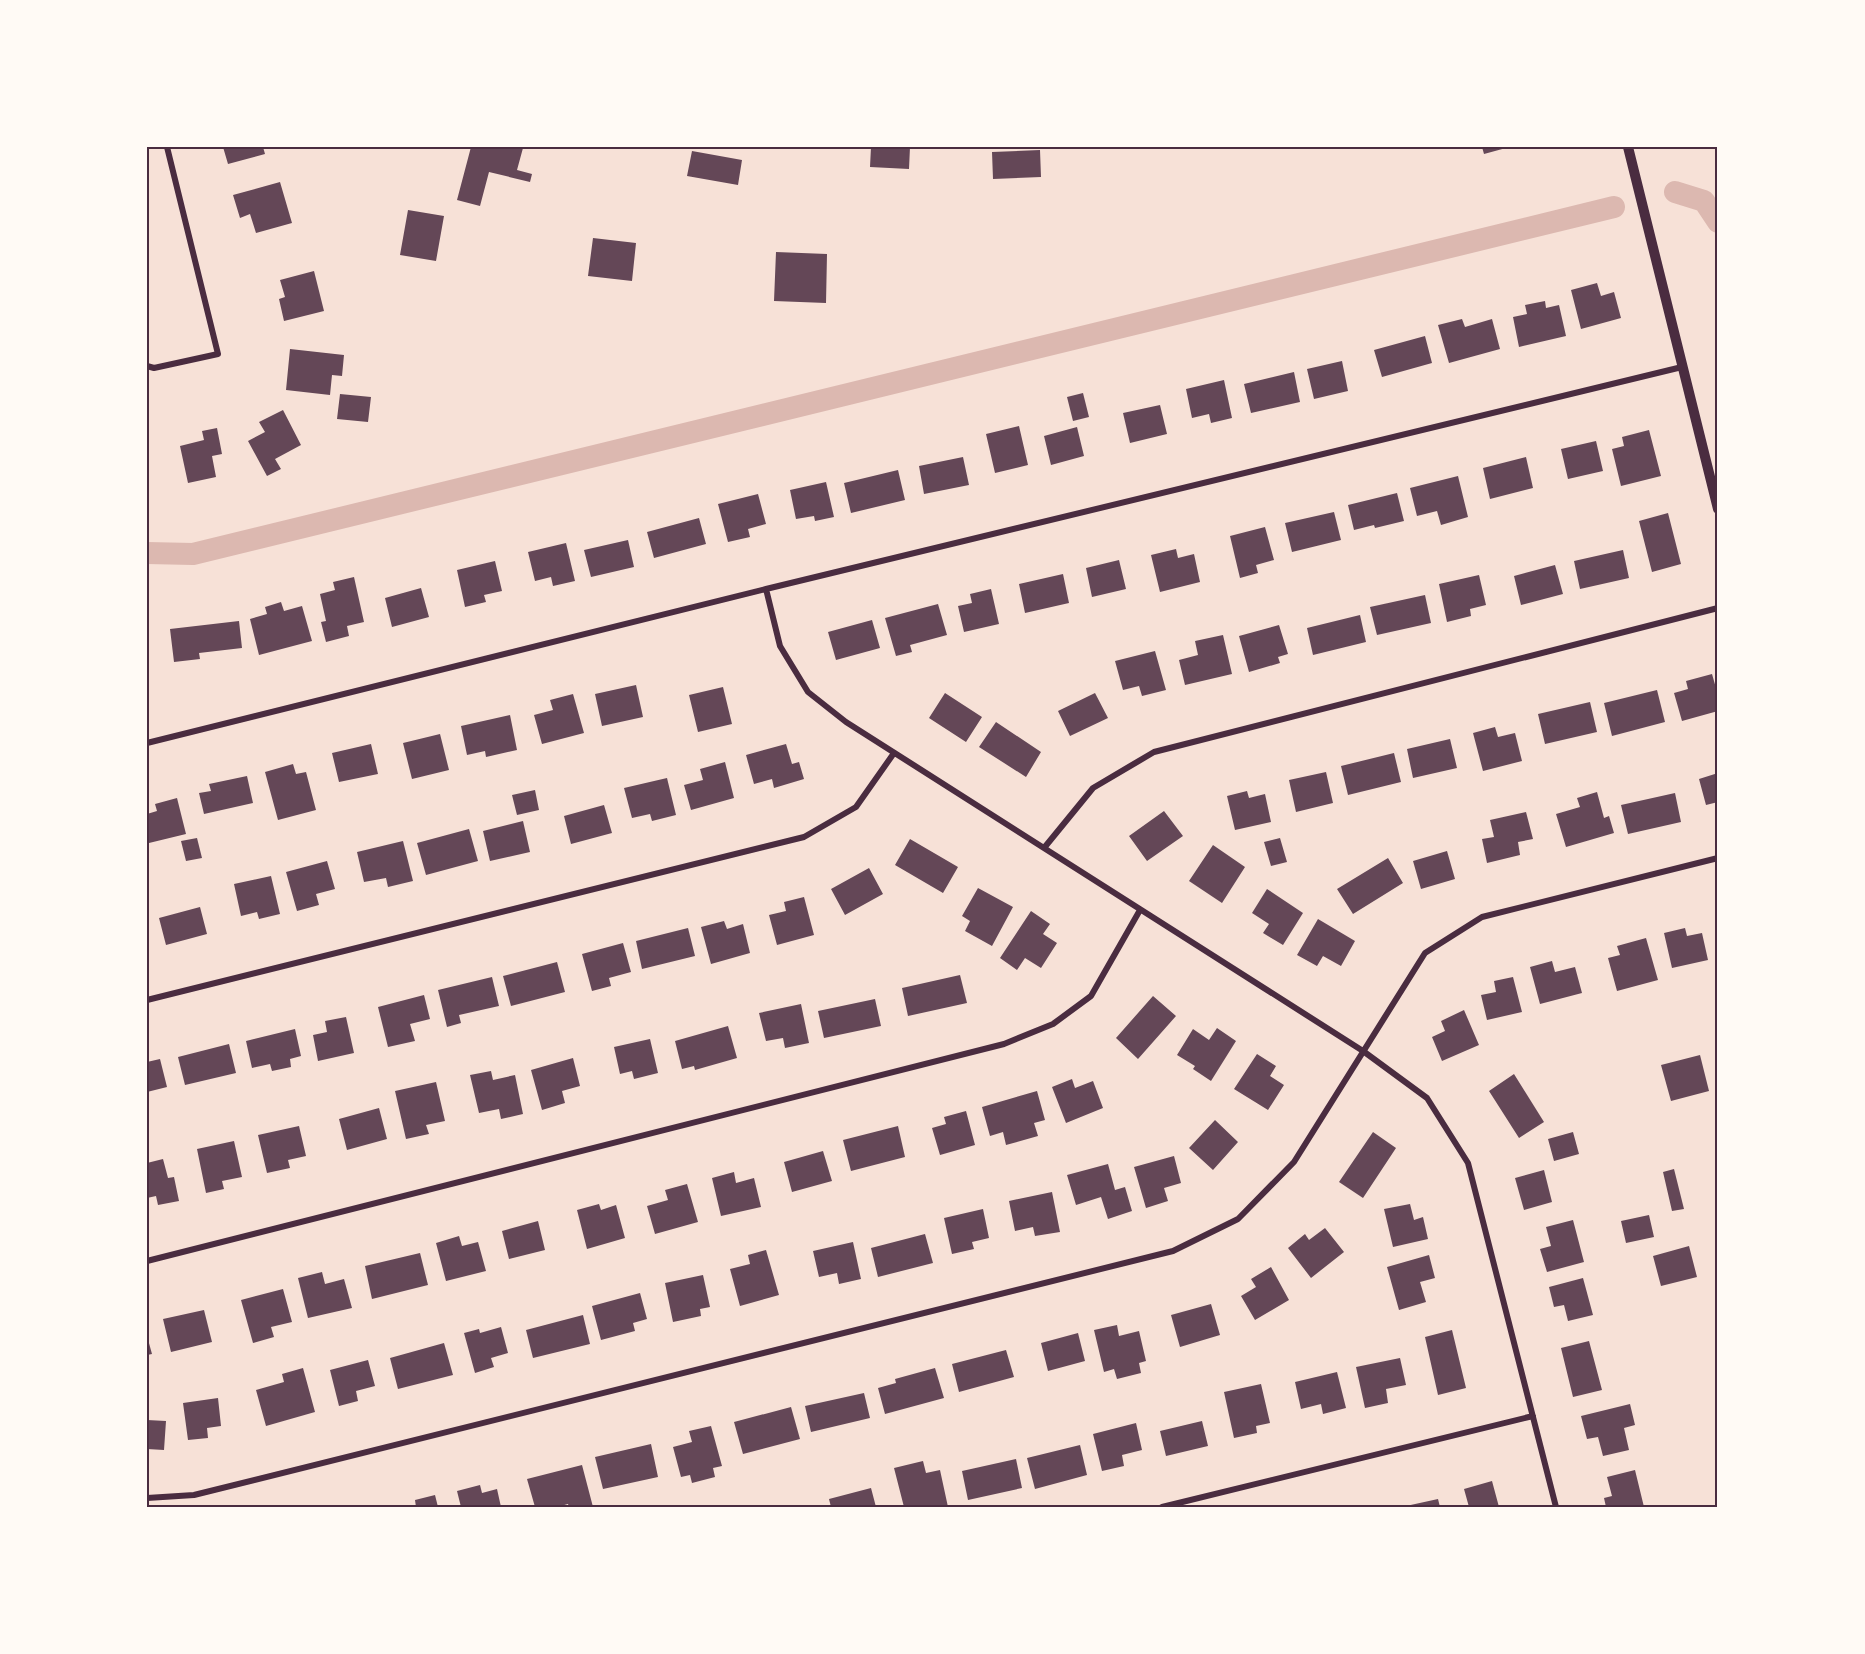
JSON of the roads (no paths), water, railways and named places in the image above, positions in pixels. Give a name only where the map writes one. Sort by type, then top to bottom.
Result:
[{"type":"street","points":[[147,366],[154,368],[218,354],[167,147]]},
{"type":"street","points":[[1628,147],[1718,509]]},
{"type":"street","points":[[147,742],[1682,367]]},
{"type":"street","points":[[766,589],[780,646],[808,692],[846,722],[1363,1051],[1427,1098],[1468,1163],[1556,1507]]},
{"type":"street","points":[[1044,848],[1093,788],[1154,752],[1718,608]]},
{"type":"street","points":[[147,1000],[804,837],[856,807],[894,753]]},
{"type":"street","points":[[147,1498],[194,1496],[1173,1251],[1238,1219],[1294,1162],[1425,953],[1482,917],[1718,858]]},
{"type":"street","points":[[147,1261],[1004,1044],[1053,1024],[1091,996],[1140,910]]},
{"type":"street","points":[[1162,1507],[1533,1416]]},
{"type":"waterway","points":[[1675,192],[1704,201],[1718,222]]},
{"type":"waterway","points":[[147,553],[193,554],[1614,207]]}]
